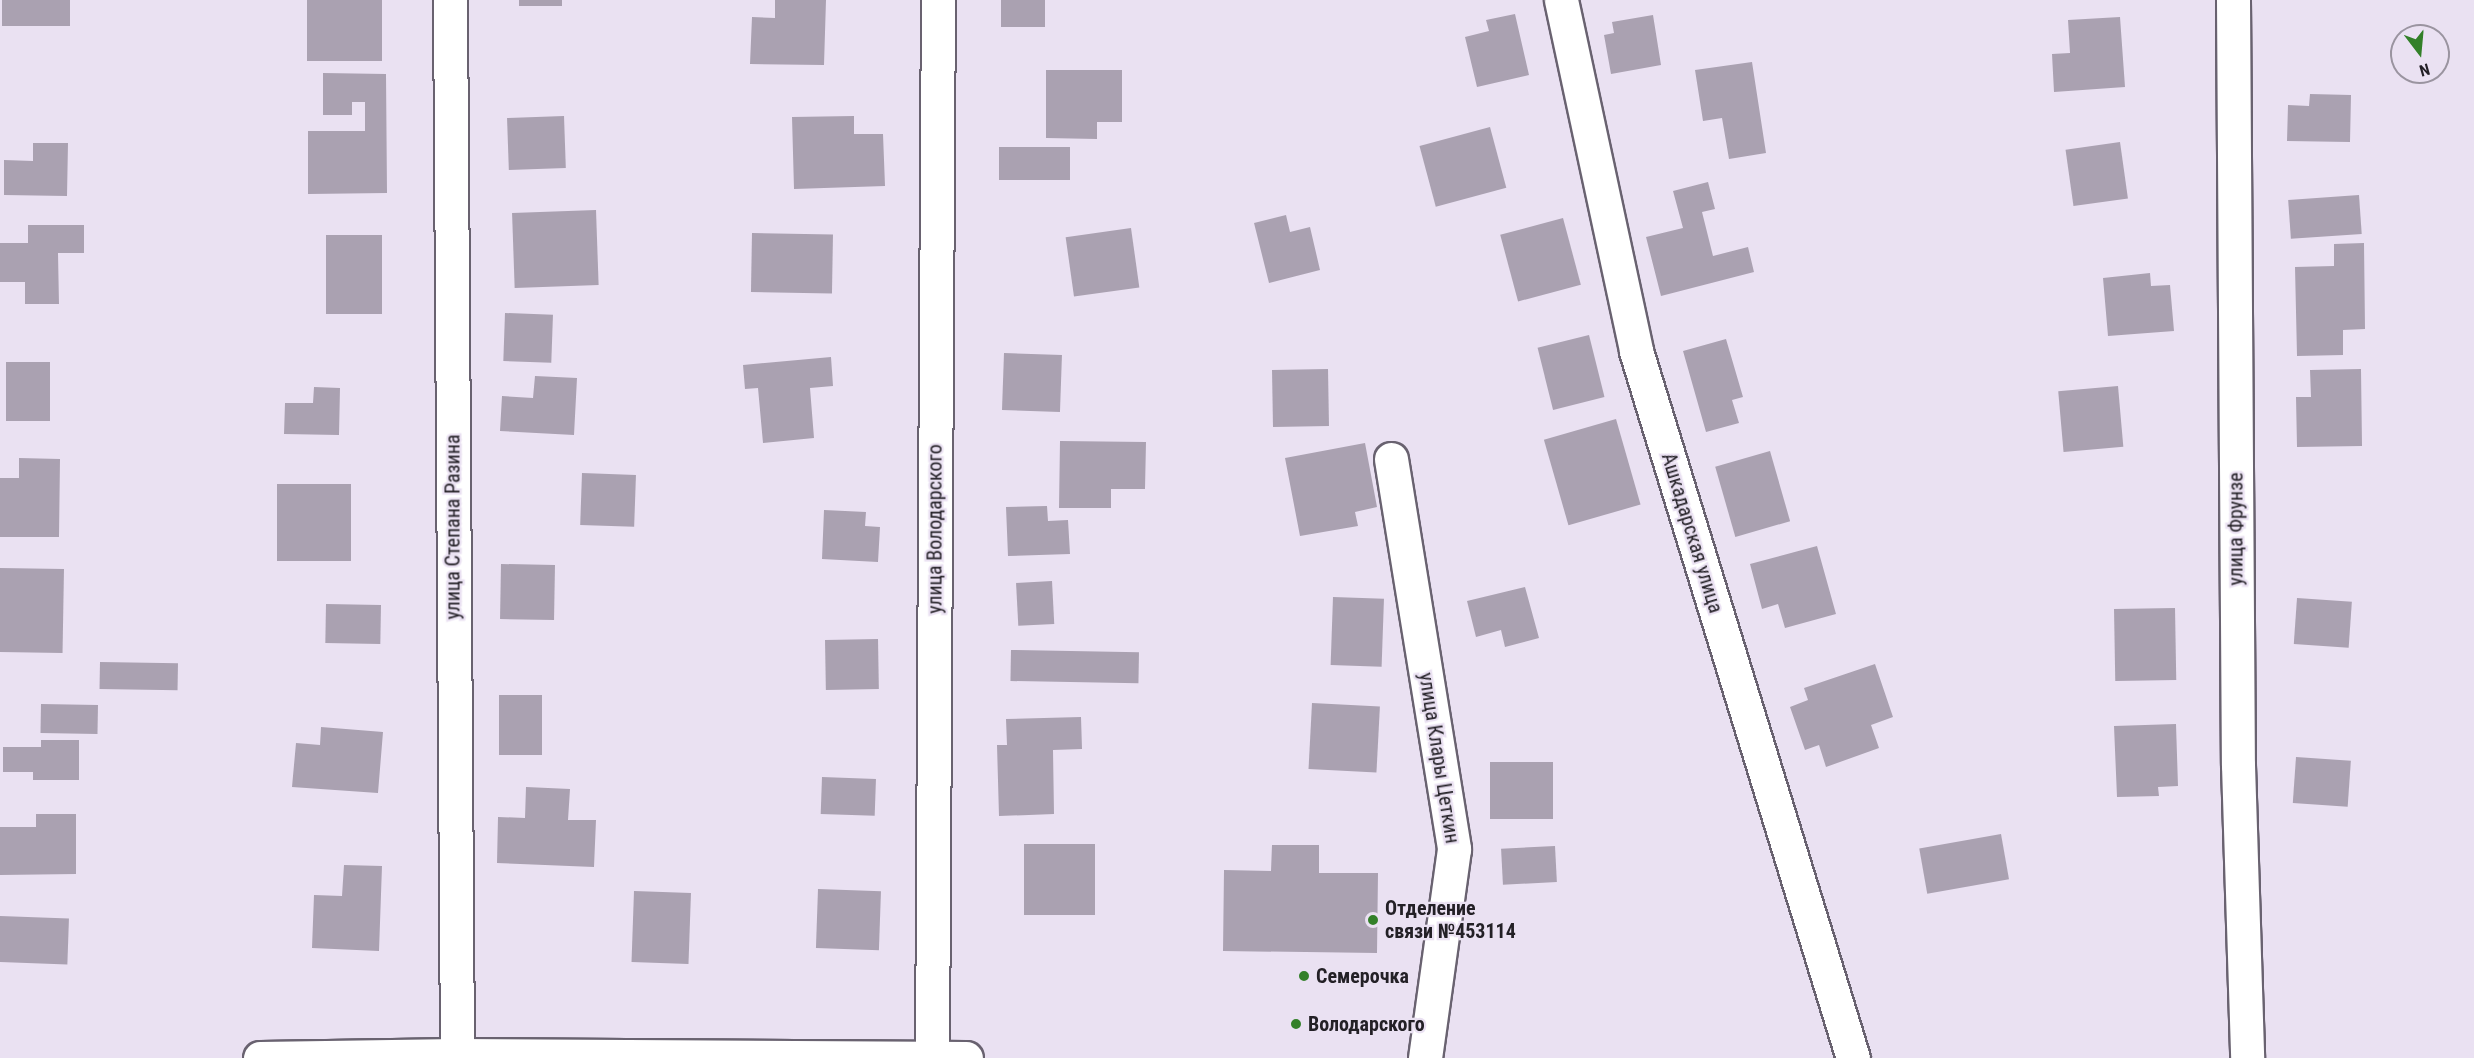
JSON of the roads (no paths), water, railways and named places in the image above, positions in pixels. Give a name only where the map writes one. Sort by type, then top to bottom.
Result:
[{"type":"street","name":"улица Степана Разина","points":[[450,0],[457,1055]]},
{"type":"street","name":"улица Володарского","points":[[932,1058],[938,0]]},
{"type":"street","name":"Ашкадарская улица","points":[[1561,0],[1636,351],[1854,1058]]},
{"type":"street","name":"улица Фрунзе","points":[[2233,0],[2238,765],[2247,1058]]},
{"type":"street","name":"улица Клары Цеткин","points":[[1391,459],[1454,849],[1425,1058]]},
{"type":"street","points":[[260,1058],[457,1055],[966,1058]]},
{"type":"place","name":"Отделение связи №453114","points":[[1373,920]]},
{"type":"place","name":"Семерочка","points":[[1304,976]]},
{"type":"place","name":"Володарского","points":[[1296,1024]]}]
